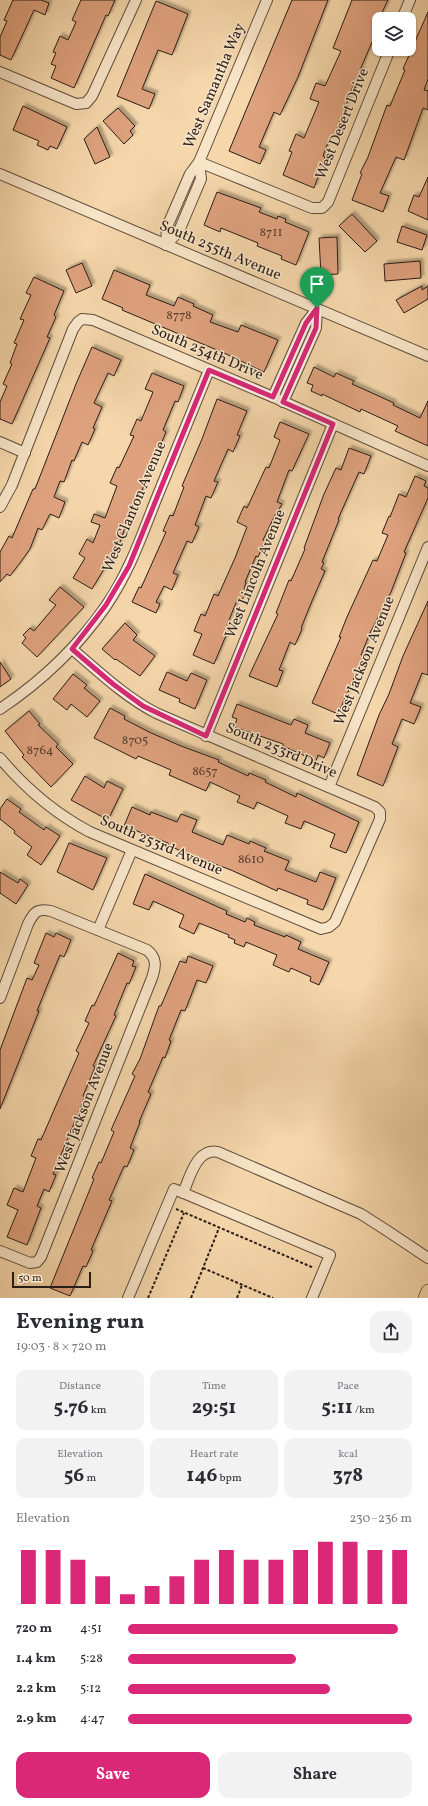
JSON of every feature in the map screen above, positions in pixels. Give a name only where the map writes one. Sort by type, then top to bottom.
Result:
[{"type":"main road","points":[[425,1298],[428,1291]]},
{"type":"street","points":[[0,72],[76,104],[86,103],[92,96],[136,0]]},
{"type":"street","name":"West Samantha Way","points":[[200,162],[267,0]]},
{"type":"street","points":[[405,12],[410,0]]},
{"type":"street","name":"West Desert Drive","points":[[200,162],[312,208],[322,208],[328,202],[387,56]]},
{"type":"street","points":[[166,246],[179,231],[201,179],[200,162]]},
{"type":"street","name":"South 255th Avenue","points":[[0,174],[166,246],[317,308],[428,356]]},
{"type":"street","points":[[273,397],[306,323],[317,308]]},
{"type":"street","points":[[283,402],[316,328],[317,308]]},
{"type":"street","name":"South 254th Drive","points":[[25,453],[73,329],[82,319],[93,320],[273,397],[428,466]]},
{"type":"street","name":"West Clanton Avenue","points":[[0,709],[44,677],[72,649],[106,605],[129,566],[209,370]]},
{"type":"street","name":"West Lincoln Avenue","points":[[206,736],[333,424]]},
{"type":"street","points":[[0,442],[25,453],[12,485],[0,507]]},
{"type":"street","name":"West Jackson Avenue","points":[[329,787],[428,547]]},
{"type":"street","name":"South 253rd Drive","points":[[72,649],[113,684],[143,706],[206,736],[375,806],[380,812],[380,819],[336,922],[329,927]]},
{"type":"street","name":"South 253rd Avenue","points":[[0,758],[32,793],[65,819],[90,832],[321,929],[329,927]]},
{"type":"street","points":[[0,998],[2,984],[33,913],[42,909],[51,910],[98,930],[132,850]]},
{"type":"street","name":"West Jackson Avenue","points":[[0,1251],[30,1263],[37,1262],[45,1251],[152,978],[156,962],[153,955],[147,950],[98,930]]},
{"type":"street","points":[[184,1193],[199,1159],[206,1152],[218,1152],[361,1214],[428,1258]]},
{"type":"street","points":[[128,1298],[174,1189],[330,1255],[312,1298]]},
{"type":"path","points":[[168,1205],[315,1268]]},
{"type":"path","points":[[148,1298],[184,1213]]},
{"type":"path","points":[[191,1298],[219,1228]]},
{"type":"path","points":[[203,1268],[273,1298]]},
{"type":"path","points":[[237,1298],[242,1285]]},
{"type":"building","points":[[13,0],[41,0],[49,3],[45,15],[34,10],[11,60],[0,55],[0,37],[7,21],[4,20]]},
{"type":"building","points":[[81,0],[115,0],[108,16],[106,15],[74,88],[51,78],[56,66],[51,64],[56,53],[53,52],[60,36],[68,40],[76,22],[72,20]]},
{"type":"building","points":[[292,0],[328,0],[298,77],[280,115],[274,112],[259,147],[266,150],[260,164],[229,151]]},
{"type":"building","points":[[352,0],[388,0],[382,12],[372,12],[372,42],[360,70],[362,71],[355,86],[353,86],[334,138],[330,137],[323,156],[325,157],[314,188],[283,175],[292,152],[289,151],[296,134],[304,138],[319,102],[310,99],[316,83],[325,86],[341,51],[333,48]]},
{"type":"building","points":[[156,1],[188,14],[172,55],[158,50],[142,89],[155,94],[149,109],[117,96]]},
{"type":"building","points":[[428,12],[428,79],[424,90],[428,91],[428,110],[423,108],[404,160],[396,157],[380,193],[389,196],[383,212],[352,200],[362,174],[360,173],[368,157],[387,105],[390,106],[405,70],[403,69],[409,56],[416,56],[416,39]]},
{"type":"building","points":[[23,106],[67,127],[57,149],[50,146],[48,150],[37,145],[39,141],[13,130]]},
{"type":"building","points":[[118,108],[135,126],[130,131],[133,135],[124,144],[103,121]]},
{"type":"building","points":[[97,127],[110,157],[95,164],[84,139]]},
{"type":"building","points":[[428,177],[428,220],[408,211],[414,195],[419,197]]},
{"type":"building","points":[[217,192],[261,208],[259,212],[277,219],[278,216],[286,219],[285,222],[309,232],[296,265],[281,259],[282,256],[257,246],[258,243],[221,228],[220,232],[204,225]]},
{"type":"building","points":[[352,214],[377,241],[365,252],[339,226]]},
{"type":"building","points":[[402,226],[427,235],[422,250],[397,242]]},
{"type":"building","points":[[337,237],[338,274],[321,275],[319,238]]},
{"type":"building","points":[[420,261],[421,278],[385,281],[384,264]]},
{"type":"building","points":[[82,263],[92,286],[76,293],[66,270]]},
{"type":"building","points":[[114,270],[150,285],[146,295],[174,306],[178,297],[213,315],[210,322],[238,332],[241,325],[278,340],[264,372],[224,353],[122,310],[123,308],[102,299]]},
{"type":"building","points":[[34,277],[64,291],[54,315],[56,317],[47,337],[50,338],[12,424],[0,419],[0,402],[7,386],[3,384],[12,364],[10,363],[17,344],[14,343],[24,320],[20,319],[31,295],[26,293]]},
{"type":"building","points":[[422,286],[422,290],[428,286],[428,299],[404,313],[396,300]]},
{"type":"building","points":[[92,347],[121,360],[114,376],[108,373],[94,403],[102,407],[93,428],[95,429],[88,445],[82,442],[74,461],[72,460],[64,482],[60,481],[54,497],[65,502],[59,518],[50,514],[42,530],[38,528],[30,549],[20,563],[10,576],[7,574],[0,582],[0,552],[9,536],[12,538],[33,489],[35,489]]},
{"type":"building","points":[[314,367],[334,377],[336,373],[354,381],[352,384],[394,403],[393,405],[420,418],[428,401],[428,446],[395,431],[398,426],[361,409],[360,412],[322,394],[322,396],[311,391],[313,385],[307,383]]},
{"type":"building","points":[[152,373],[184,386],[178,402],[175,401],[163,430],[166,432],[140,495],[137,494],[115,556],[107,570],[104,569],[92,589],[73,578],[85,558],[79,554],[87,539],[93,543],[100,525],[91,522],[94,514],[105,518],[117,486],[110,483],[134,436],[130,435],[137,419],[141,421],[153,392],[145,389]]},
{"type":"building","points":[[217,399],[247,411],[237,435],[240,436],[233,452],[228,449],[214,481],[218,482],[211,498],[206,496],[195,525],[199,527],[192,543],[187,541],[173,573],[178,575],[172,590],[164,586],[156,602],[160,604],[156,613],[132,602],[139,587],[141,588],[166,532],[163,531],[170,515],[173,516],[184,487],[182,486]]},
{"type":"building","points":[[280,422],[309,434],[292,471],[289,470],[277,502],[282,504],[263,540],[265,541],[258,557],[256,556],[245,582],[244,589],[247,590],[242,600],[238,598],[227,625],[230,626],[214,664],[193,655],[202,634],[194,631],[201,614],[205,616],[214,594],[218,596],[235,558],[247,527],[237,522],[244,506],[247,508],[266,467],[269,468],[280,440],[274,437]]},
{"type":"building","points":[[349,448],[371,456],[364,474],[359,472],[338,519],[339,520],[322,562],[324,563],[321,569],[325,571],[295,645],[290,642],[279,670],[283,671],[277,687],[249,676],[278,614],[276,613],[289,580],[291,581],[305,549],[304,548],[324,494],[336,468],[341,470]]},
{"type":"building","points":[[415,476],[426,481],[424,486],[428,488],[428,498],[404,552],[406,553],[391,592],[370,633],[361,655],[364,656],[338,714],[312,703],[341,637],[339,637],[347,617],[373,560],[377,561],[388,535],[382,533],[389,516],[390,517],[399,494],[406,497]]},
{"type":"building","points":[[60,587],[84,607],[37,657],[22,643],[26,638],[23,635],[30,628],[34,631],[56,605],[49,600]]},
{"type":"building","points":[[428,601],[428,675],[422,673],[410,703],[421,707],[414,724],[402,719],[392,744],[398,747],[383,786],[357,775],[403,656]]},
{"type":"building","points":[[125,623],[137,635],[133,640],[155,656],[140,676],[116,659],[115,660],[102,649]]},
{"type":"building","points":[[0,662],[11,679],[0,687]]},
{"type":"building","points":[[167,672],[187,681],[191,673],[207,680],[195,709],[179,702],[180,699],[159,690]]},
{"type":"building","points":[[73,674],[87,685],[84,688],[100,701],[87,717],[71,704],[67,710],[53,699]]},
{"type":"building","points":[[237,704],[291,725],[294,719],[308,725],[305,733],[330,743],[324,758],[318,755],[316,761],[283,746],[283,744],[234,727],[237,719],[232,717]]},
{"type":"building","points":[[110,708],[125,716],[124,719],[149,732],[219,760],[218,762],[248,776],[249,773],[266,780],[265,782],[296,797],[297,793],[359,822],[346,853],[330,847],[335,834],[304,821],[301,829],[285,823],[288,816],[257,802],[254,809],[237,802],[240,796],[210,782],[206,791],[169,775],[171,770],[138,756],[136,759],[94,738]]},
{"type":"building","points":[[29,711],[40,724],[38,725],[58,744],[56,747],[73,764],[51,787],[22,757],[24,755],[5,731]]},
{"type":"building","points":[[85,776],[104,788],[107,781],[123,789],[108,820],[71,800]]},
{"type":"building","points":[[7,799],[21,809],[19,812],[44,830],[46,827],[60,836],[41,865],[27,855],[32,847],[14,833],[15,831],[0,819],[0,809]]},
{"type":"building","points":[[132,807],[150,815],[151,812],[177,822],[181,814],[197,820],[192,832],[223,845],[227,835],[249,844],[250,841],[266,848],[264,851],[289,861],[285,870],[316,882],[320,872],[336,878],[323,910],[307,904],[308,900],[278,888],[277,891],[231,870],[183,852],[168,845],[168,843],[124,826]]},
{"type":"building","points":[[69,843],[107,858],[93,890],[57,872]]},
{"type":"building","points":[[0,872],[18,883],[20,879],[28,885],[16,904],[0,893]]},
{"type":"building","points":[[145,874],[227,911],[226,914],[245,922],[247,918],[255,922],[254,925],[285,937],[286,935],[301,942],[298,949],[329,962],[319,985],[310,981],[311,977],[291,968],[289,972],[273,965],[277,955],[246,942],[244,947],[234,943],[235,940],[228,937],[229,935],[199,923],[194,934],[179,927],[184,915],[153,901],[149,910],[133,904]]},
{"type":"building","points":[[46,933],[54,937],[56,933],[71,940],[64,957],[60,955],[0,1109],[0,1050],[27,978],[32,980],[39,965],[34,963]]},
{"type":"building","points":[[118,953],[134,961],[132,966],[136,967],[129,984],[127,983],[114,1015],[116,1016],[93,1066],[95,1067],[83,1096],[85,1097],[53,1174],[56,1175],[49,1192],[44,1189],[37,1206],[41,1208],[27,1245],[7,1237],[18,1210],[7,1205],[14,1188],[23,1192],[36,1158],[31,1156],[38,1139],[41,1140],[79,1053],[76,1051],[89,1023],[85,1021],[92,1005],[94,1006]]},
{"type":"building","points":[[188,956],[213,966],[206,983],[197,980],[185,1011],[181,1010],[169,1040],[171,1041],[165,1058],[163,1057],[148,1092],[151,1094],[130,1148],[134,1150],[127,1167],[124,1166],[109,1200],[112,1201],[91,1250],[93,1251],[86,1267],[83,1266],[70,1296],[50,1288],[94,1179],[92,1178],[99,1162],[101,1163],[114,1132],[111,1130],[135,1076],[132,1074],[140,1059],[159,1006],[161,1006],[180,961],[186,963]]},
{"type":"route","points":[[317,308],[316,328],[283,402],[333,424],[206,736],[143,706],[113,684],[72,649],[106,605],[129,566],[209,370],[273,397],[306,323],[317,308]]}]
